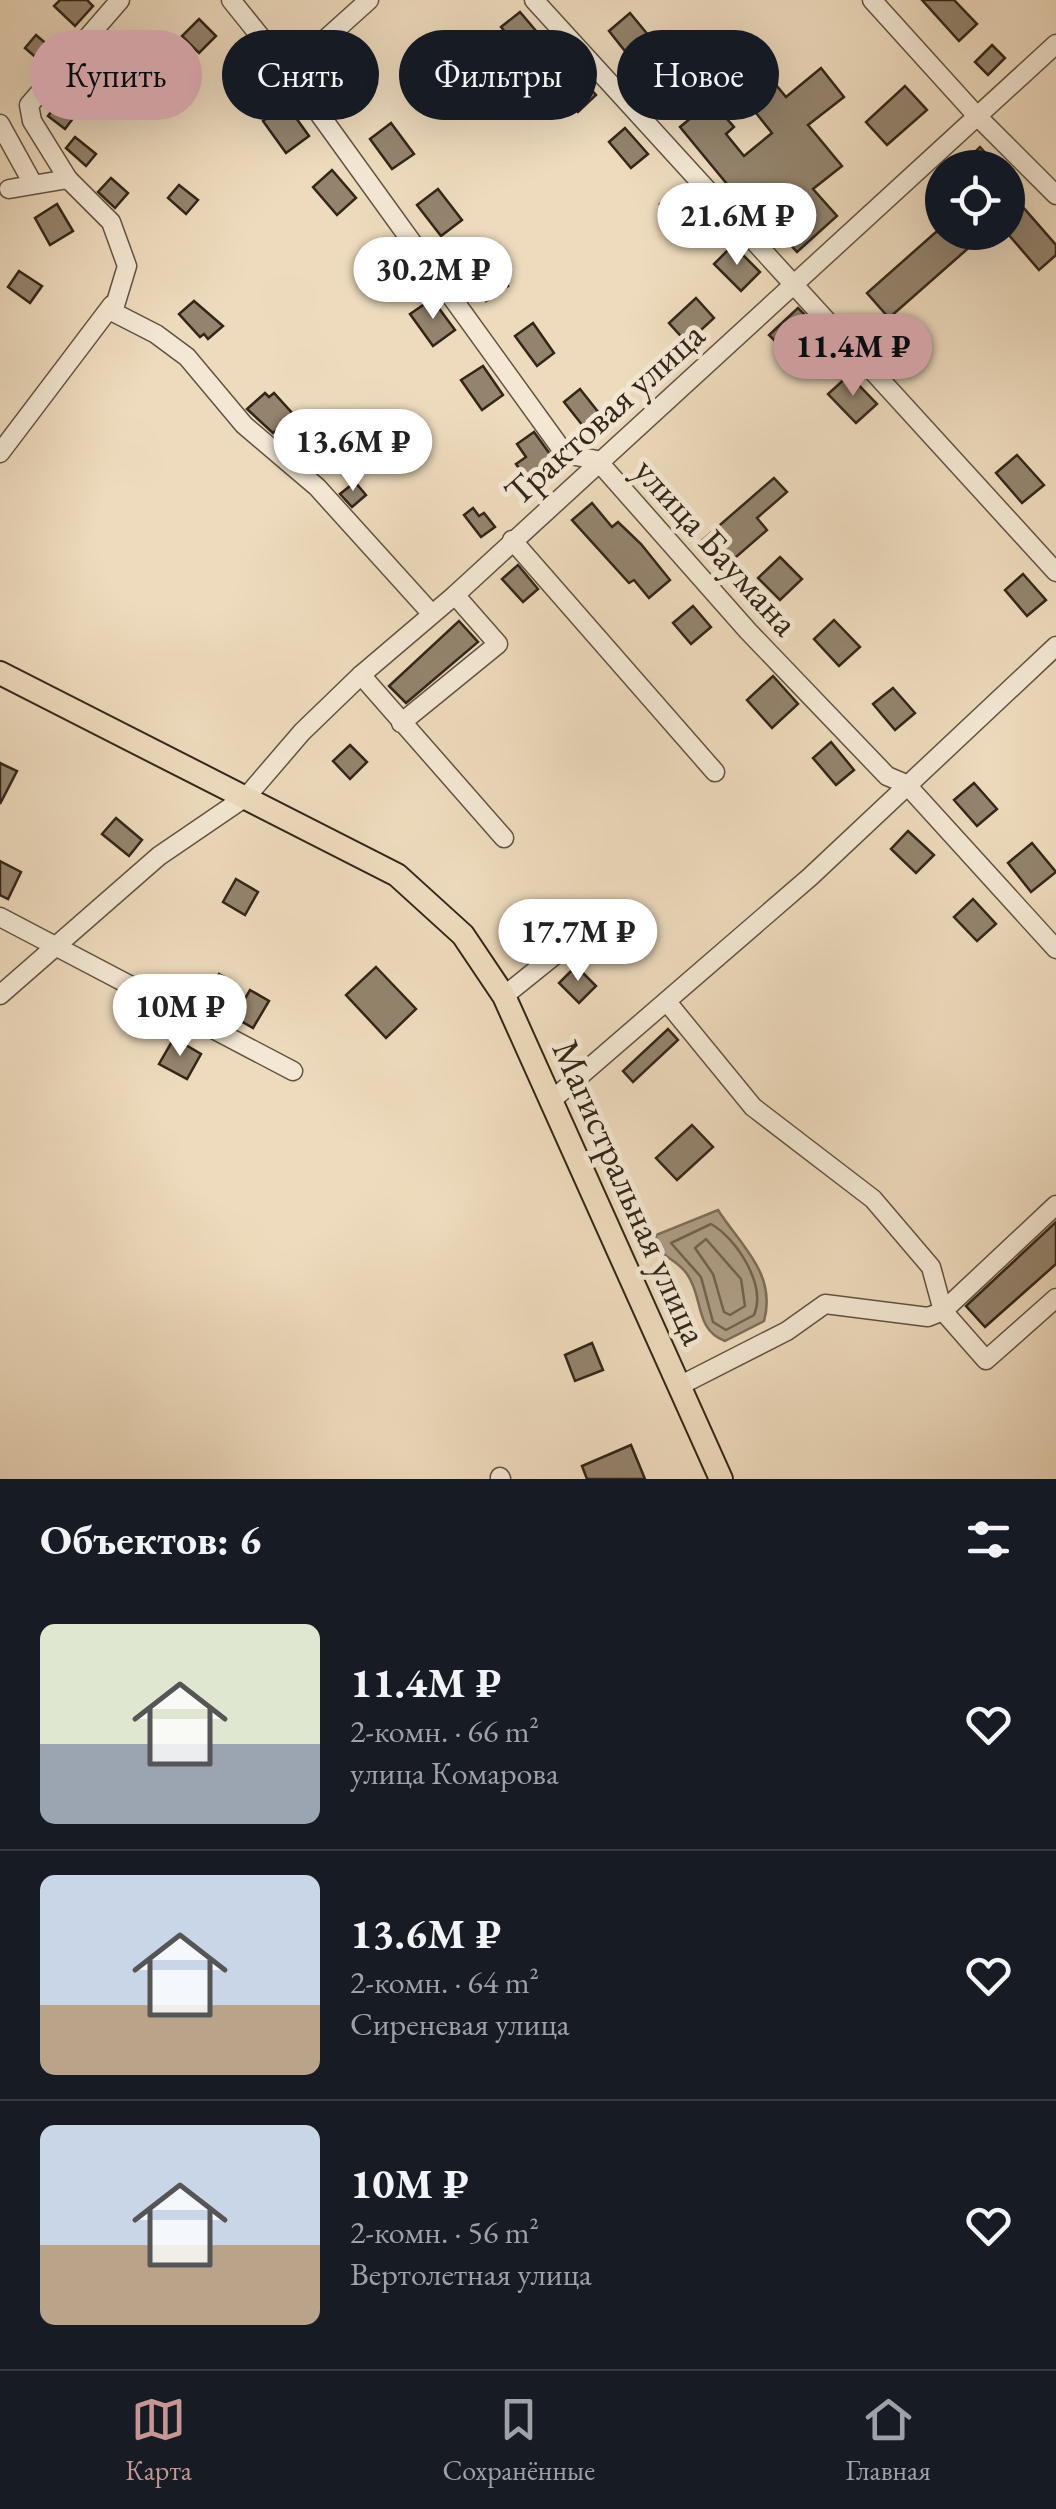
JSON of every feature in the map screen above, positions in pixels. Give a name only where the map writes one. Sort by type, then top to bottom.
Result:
[{"type":"main road","name":"Магистральная улица","points":[[0,673],[247,796],[408,883],[463,935],[504,996],[720,1479]]},
{"type":"street","points":[[0,453],[123,286],[127,266],[111,222],[68,180],[32,121],[29,105],[120,0]]},
{"type":"street","name":"улица Баумана","points":[[231,0],[255,30]]},
{"type":"street","points":[[336,30],[370,0]]},
{"type":"street","points":[[534,0],[1056,572]]},
{"type":"street","points":[[872,0],[976,116],[1056,195]]},
{"type":"street","name":"Трактовая улица","points":[[0,995],[160,856],[247,796],[302,732],[360,675],[455,595],[1056,44]]},
{"type":"street","name":"улица Баумана","points":[[324,120],[565,454],[598,460],[748,631],[887,776],[906,784],[1056,950]]},
{"type":"street","points":[[0,124],[32,182]]},
{"type":"street","points":[[3,193],[32,182],[68,180]]},
{"type":"street","points":[[112,305],[119,319],[156,334],[188,357],[244,425],[318,488],[431,614]]},
{"type":"street","points":[[512,540],[715,772]]},
{"type":"street","points":[[400,723],[498,644],[455,595]]},
{"type":"street","points":[[552,1100],[810,876],[1056,646]]},
{"type":"street","points":[[360,675],[504,838]]},
{"type":"street","points":[[0,917],[293,1072]]},
{"type":"street","points":[[504,996],[581,934]]},
{"type":"street","points":[[667,1002],[753,1107],[873,1199],[931,1267],[943,1311],[986,1360],[1056,1298]]},
{"type":"street","points":[[679,1386],[786,1331],[826,1304],[928,1316],[943,1311],[1056,1205]]},
{"type":"water","points":[[718,1210],[754,1261],[766,1289],[767,1304],[764,1321],[725,1341],[708,1329],[687,1274],[656,1248],[656,1235]]},
{"type":"building","points":[[60,0],[87,0],[93,6],[75,26],[54,6]]},
{"type":"building","points":[[922,0],[954,0],[977,24],[959,41]]},
{"type":"building","points":[[520,12],[535,30],[503,30],[501,27]]},
{"type":"building","points":[[630,13],[644,30],[617,30],[617,41],[609,31]]},
{"type":"building","points":[[199,19],[216,36],[202,50],[202,30],[188,30]]},
{"type":"building","points":[[992,45],[1005,58],[988,75],[975,62]]},
{"type":"building","points":[[821,68],[844,97],[808,125],[842,166],[813,189],[837,216],[797,252],[771,223],[764,229],[680,127],[688,120],[728,120],[734,127],[726,134],[744,156],[772,133],[762,120],[779,120],[779,89],[786,97]]},
{"type":"building","points":[[905,86],[927,110],[887,145],[866,122]]},
{"type":"building","points":[[53,120],[72,120],[65,129]]},
{"type":"building","points":[[298,120],[309,136],[286,153],[263,121]]},
{"type":"building","points":[[391,123],[414,154],[392,169],[370,139]]},
{"type":"building","points":[[625,128],[648,154],[631,168],[609,142]]},
{"type":"building","points":[[75,137],[96,154],[86,166],[66,148]]},
{"type":"building","points":[[332,170],[356,198],[337,215],[313,187]]},
{"type":"building","points":[[111,178],[128,193],[115,208],[98,192]]},
{"type":"building","points":[[179,185],[198,200],[186,214],[168,198]]},
{"type":"building","points":[[679,187],[703,213],[683,231],[660,204]]},
{"type":"building","points":[[438,189],[462,220],[441,236],[417,205]]},
{"type":"building","points":[[57,204],[73,231],[50,245],[35,218]]},
{"type":"building","points":[[1025,209],[1056,245],[1056,255],[1039,270],[1022,250],[1025,250]]},
{"type":"building","points":[[925,242],[925,250],[966,250],[889,318],[867,293]]},
{"type":"building","points":[[733,245],[760,272],[741,291],[714,264]]},
{"type":"building","points":[[487,256],[508,286],[486,301],[465,271]]},
{"type":"building","points":[[19,271],[42,286],[30,303],[8,287]]},
{"type":"building","points":[[696,298],[714,318],[687,343],[669,323]]},
{"type":"building","points":[[432,299],[455,330],[433,346],[410,314]]},
{"type":"building","points":[[194,301],[223,326],[208,339],[204,334],[200,337],[179,314]]},
{"type":"building","points":[[798,308],[808,318],[800,325],[833,364],[819,376],[786,338],[779,345],[769,335]]},
{"type":"building","points":[[533,323],[554,353],[537,366],[515,336]]},
{"type":"building","points":[[483,366],[503,395],[482,410],[461,380]]},
{"type":"building","points":[[849,375],[877,404],[856,423],[828,394]]},
{"type":"building","points":[[580,389],[603,418],[587,431],[564,402]]},
{"type":"building","points":[[265,393],[269,397],[274,393],[304,426],[309,422],[330,446],[309,463],[278,429],[273,433],[247,409]]},
{"type":"building","points":[[534,432],[555,461],[528,481],[516,464],[526,457],[517,444]]},
{"type":"building","points":[[1017,455],[1044,485],[1022,503],[996,473]]},
{"type":"building","points":[[774,478],[787,492],[757,518],[767,530],[721,570],[698,544]]},
{"type":"building","points":[[355,482],[366,495],[352,507],[340,494]]},
{"type":"building","points":[[592,503],[612,527],[618,522],[641,544],[670,580],[649,598],[634,580],[629,583],[572,520]]},
{"type":"building","points":[[473,508],[479,516],[484,513],[495,527],[481,537],[464,515]]},
{"type":"building","points":[[780,557],[802,579],[780,600],[758,578]]},
{"type":"building","points":[[518,565],[538,589],[523,602],[502,579]]},
{"type":"building","points":[[1023,574],[1046,600],[1027,616],[1005,590]]},
{"type":"building","points":[[693,606],[711,627],[691,644],[673,623]]},
{"type":"building","points":[[834,620],[860,647],[839,666],[814,639]]},
{"type":"building","points":[[459,621],[478,642],[406,703],[389,686]]},
{"type":"building","points":[[773,676],[798,704],[772,728],[747,700]]},
{"type":"building","points":[[893,688],[915,713],[895,730],[873,704]]},
{"type":"building","points":[[831,742],[854,770],[836,785],[813,758]]},
{"type":"building","points":[[350,745],[367,762],[350,779],[333,761]]},
{"type":"building","points":[[0,763],[17,771],[0,804]]},
{"type":"building","points":[[974,783],[997,809],[977,826],[954,800]]},
{"type":"building","points":[[116,818],[142,840],[129,856],[102,834]]},
{"type":"building","points":[[908,831],[934,855],[916,873],[891,849]]},
{"type":"building","points":[[1032,843],[1056,872],[1031,892],[1008,863]]},
{"type":"building","points":[[0,861],[21,872],[8,899],[0,895]]},
{"type":"building","points":[[236,879],[258,892],[245,915],[223,902]]},
{"type":"building","points":[[973,899],[996,924],[977,941],[954,917]]},
{"type":"building","points":[[548,922],[561,934],[544,948],[534,938]]},
{"type":"building","points":[[576,966],[596,986],[579,1003],[559,983]]},
{"type":"building","points":[[376,967],[416,1009],[386,1038],[346,995]]},
{"type":"building","points":[[219,974],[230,980],[216,1004],[205,997]]},
{"type":"building","points":[[250,990],[269,1001],[253,1028],[234,1017]]},
{"type":"building","points":[[668,1029],[678,1040],[633,1082],[623,1071]]},
{"type":"building","points":[[174,1038],[201,1054],[187,1079],[159,1064]]},
{"type":"building","points":[[692,1125],[713,1147],[677,1180],[656,1158]]},
{"type":"building","points":[[1056,1222],[1056,1264],[985,1327],[966,1306]]},
{"type":"building","points":[[592,1343],[603,1370],[575,1381],[565,1355]]},
{"type":"building","points":[[631,1445],[645,1479],[587,1479],[582,1466]]}]
